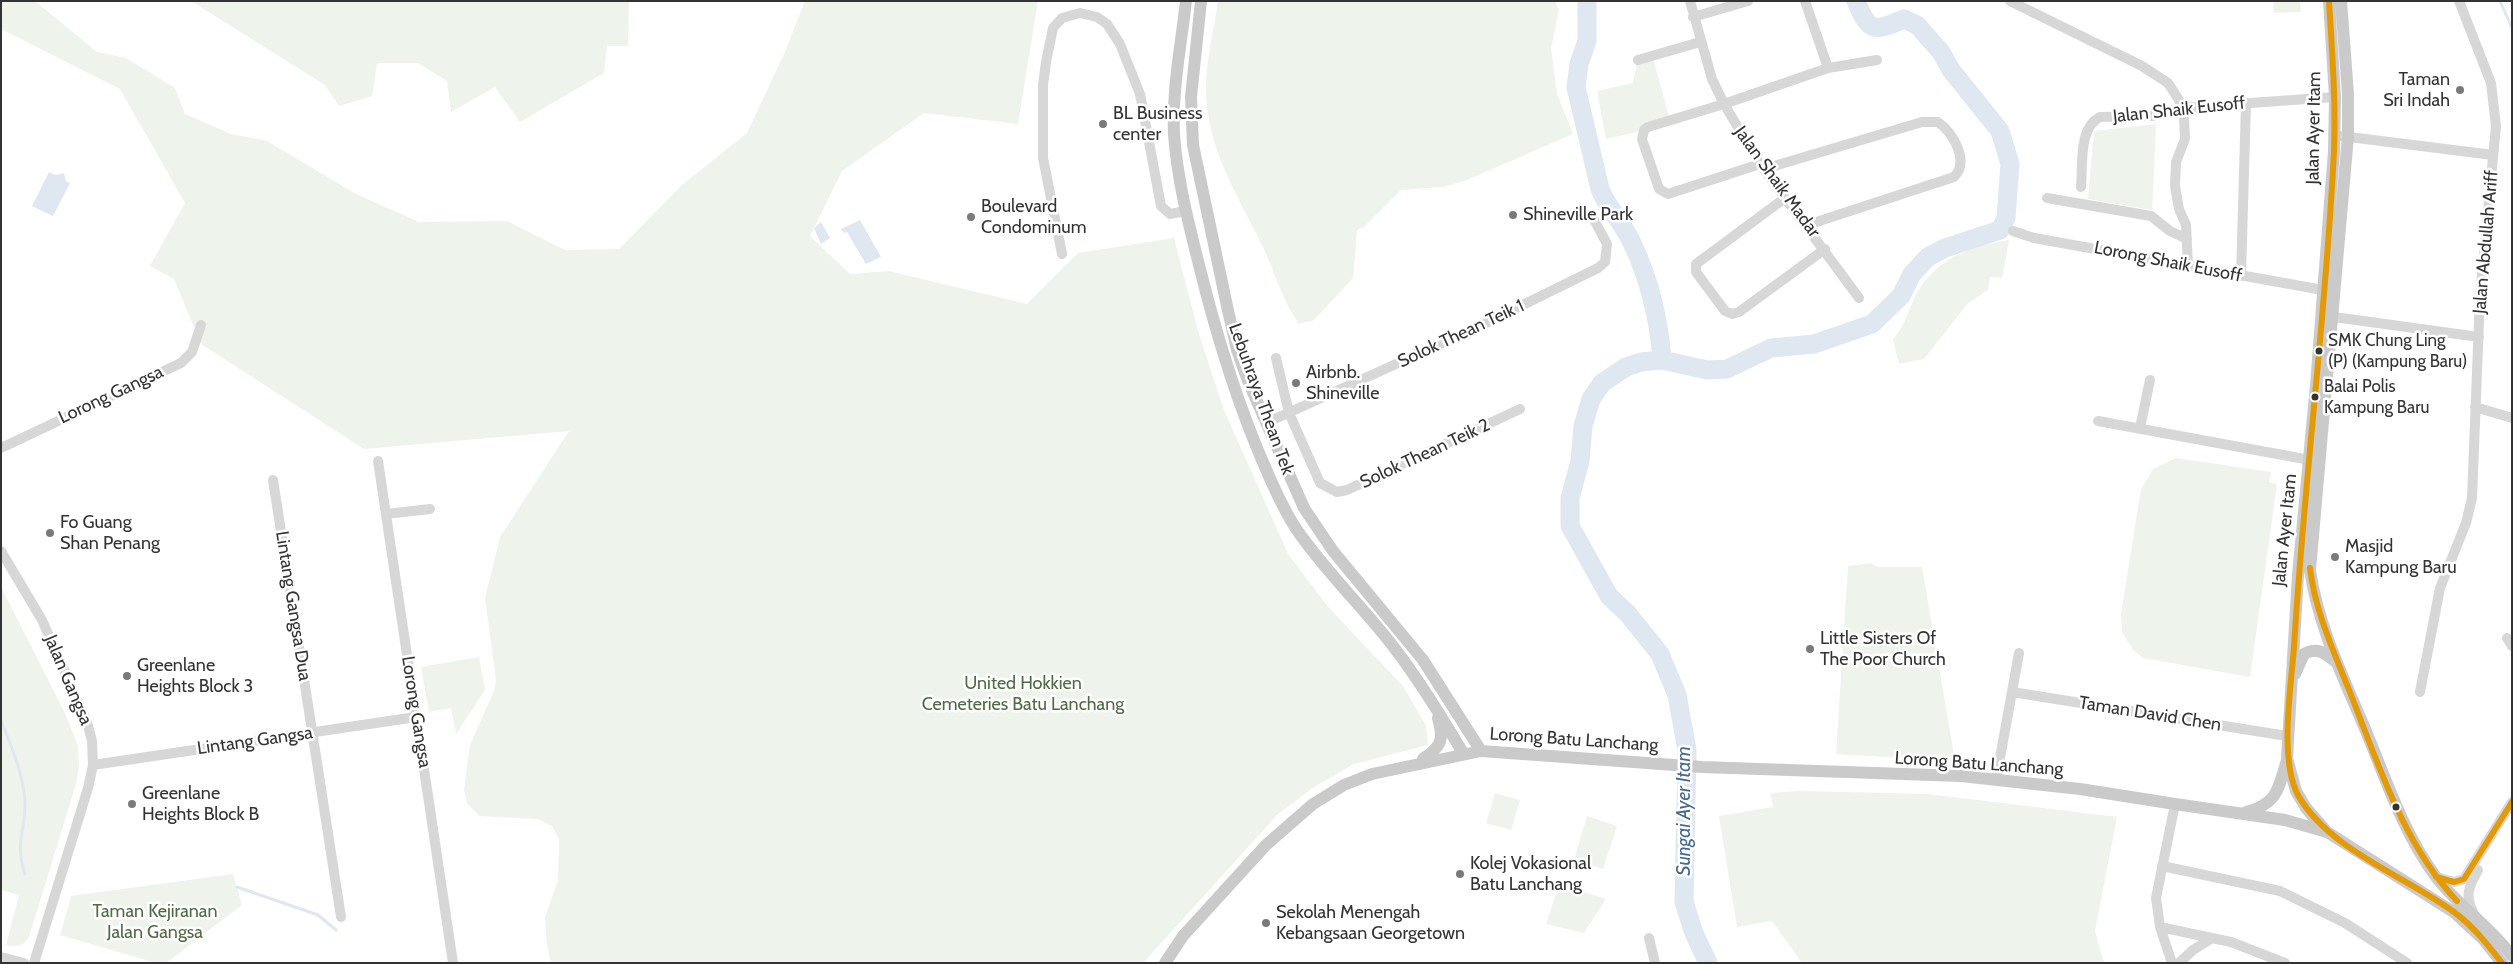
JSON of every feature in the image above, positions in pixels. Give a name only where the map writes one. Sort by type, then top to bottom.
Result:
[{"type":"main road","name":"Lebuhraya Thean Tek","points":[[1186,1],[1175,80],[1174,136],[1186,211],[1217,337],[1254,442],[1295,528],[1316,557],[1385,636],[1432,701],[1463,753]]},
{"type":"main road","name":"Lebuhraya Thean Tek","points":[[1201,1],[1191,97],[1193,145],[1237,350],[1291,482],[1316,527],[1333,551],[1423,660],[1481,751]]},
{"type":"main road","name":"Jalan Ayer Itam","points":[[2329,1],[2335,97],[2335,136],[2310,460],[2289,693],[2287,758],[2296,791],[2306,808],[2327,832],[2455,913],[2483,939],[2509,956]]},
{"type":"main road","name":"Jalan Ayer Itam","points":[[2342,1],[2348,94],[2348,136],[2334,317],[2310,570],[2314,596],[2339,665],[2416,848],[2436,878],[2476,917],[2509,956]]},
{"type":"main road","points":[[1193,145],[1194,197],[1192,205],[1186,211],[1200,218],[1213,264],[1220,277]]},
{"type":"main road","points":[[2289,693],[2300,660],[2309,651],[2322,651],[2339,665]]},
{"type":"main road","points":[[1416,763],[1437,749],[1441,741],[1441,730],[1432,701]]},
{"type":"main road","name":"Lorong Batu Lanchang","points":[[1165,963],[1190,930],[1266,845],[1313,804],[1344,785],[1365,777],[1463,753],[1481,751],[1702,767],[1961,776],[2285,820],[2327,832]]},
{"type":"main road","name":"Lorong Batu Lanchang","points":[[2238,813],[2261,808],[2270,802],[2277,793],[2287,758]]},
{"type":"street","name":"Jalan Shaik Madar","points":[[1690,1],[1700,42],[1712,79],[1724,104],[1762,166],[1825,249],[1859,298]]},
{"type":"street","points":[[1693,16],[1748,1]]},
{"type":"street","points":[[1805,1],[1828,68]]},
{"type":"street","name":"Jalan Shaik Eusoff","points":[[2010,1],[2142,66],[2168,83],[2179,100],[2180,108]]},
{"type":"street","name":"Jalan Abdullah Ariff","points":[[2420,692],[2440,588],[2466,523],[2472,498],[2480,296],[2496,126],[2492,88],[2459,1]]},
{"type":"street","points":[[1062,254],[1043,158],[1043,85],[1053,28],[1062,18],[1072,14],[1086,13],[1097,16],[1113,31],[1140,94],[1161,206],[1170,214],[1186,211]]},
{"type":"street","points":[[1638,60],[1700,42]]},
{"type":"street","points":[[1807,225],[1948,180],[1958,173],[1961,166],[1957,145],[1948,130],[1938,122],[1932,121],[1762,166],[1672,194],[1659,189],[1642,139],[1644,130],[1828,68],[1877,60]]},
{"type":"street","name":"Jalan Shaik Eusoff","points":[[2081,188],[2086,132],[2093,121],[2100,117],[2152,116],[2180,108],[2335,97]]},
{"type":"street","points":[[2241,276],[2246,103]]},
{"type":"street","points":[[2180,108],[2184,117],[2185,139],[2176,162],[2175,186],[2179,209],[2186,225],[2188,265]]},
{"type":"street","points":[[2335,136],[2348,136],[2493,156]]},
{"type":"street","points":[[1785,198],[1696,264],[1696,272],[1725,311],[1732,314],[1739,312],[1825,249]]},
{"type":"street","points":[[2047,198],[2151,216],[2170,231],[2187,239]]},
{"type":"street","name":"Solok Thean Teik 1","points":[[1266,423],[1482,325],[1598,268],[1605,262],[1608,253],[1607,244],[1591,214]]},
{"type":"street","name":"Lorong Shaik Eusoff","points":[[2013,231],[2034,238],[2323,290]]},
{"type":"street","points":[[2334,317],[2479,337]]},
{"type":"street","name":"Lorong Gangsa","points":[[1,448],[181,363],[192,352],[201,325]]},
{"type":"street","points":[[1276,358],[1289,413]]},
{"type":"street","points":[[2140,428],[2150,380]]},
{"type":"street","points":[[2476,407],[2512,418]]},
{"type":"street","name":"Solok Thean Teik 2","points":[[1289,413],[1320,484],[1337,492],[1347,490],[1520,409]]},
{"type":"street","points":[[2098,421],[2310,460]]},
{"type":"street","name":"Lorong Gangsa","points":[[378,461],[454,963]]},
{"type":"street","name":"Lintang Gangsa Dua","points":[[273,480],[341,917]]},
{"type":"street","points":[[386,514],[430,509]]},
{"type":"street","name":"Jalan Gangsa","points":[[1,551],[42,620],[77,698],[92,741],[93,765],[88,788],[34,963]]},
{"type":"street","points":[[1996,780],[2019,652]]},
{"type":"street","name":"Taman David Chen","points":[[2012,692],[2287,736]]},
{"type":"street","name":"Lintang Gangsa","points":[[93,765],[416,717]]},
{"type":"street","points":[[2436,878],[2454,882],[2464,879],[2512,802]]},
{"type":"street","points":[[2172,963],[2160,927],[2156,898],[2174,804]]},
{"type":"street","points":[[2476,917],[2467,900],[2469,885],[2512,813]]},
{"type":"street","points":[[2162,866],[2280,891],[2345,922],[2407,963]]},
{"type":"street","points":[[2160,927],[2250,948],[2285,963]]},
{"type":"street","points":[[1649,938],[1655,963]]},
{"type":"street","points":[[2179,963],[2193,950],[2212,938]]},
{"type":"street","points":[[1,957],[24,963]]},
{"type":"green space","name":"United Hokkien Cemeteries Batu Lanchang","points":[[1,1],[35,1],[97,52],[126,58],[175,88],[185,114],[231,134],[267,141],[356,194],[419,222],[507,221],[565,250],[619,249],[682,185],[747,133],[784,54],[805,1],[1038,1],[1018,124],[924,113],[842,171],[810,236],[850,274],[889,271],[1027,304],[1078,253],[1174,238],[1198,331],[1224,410],[1288,554],[1329,608],[1403,686],[1426,726],[1428,745],[1354,764],[1314,787],[1278,814],[1143,963],[551,963],[547,946],[545,917],[558,881],[559,839],[552,826],[538,819],[479,816],[467,803],[464,790],[470,745],[494,691],[496,680],[485,598],[500,537],[569,431],[364,449],[201,344],[174,279],[150,266],[185,203],[120,89],[1,29]]},
{"type":"green space","points":[[191,1],[629,1],[628,46],[607,46],[604,73],[520,122],[495,87],[451,112],[447,81],[418,63],[377,63],[372,96],[339,106],[325,85]]},
{"type":"green space","points":[[1218,1],[1555,1],[1559,10],[1551,48],[1557,94],[1573,134],[1467,180],[1444,187],[1401,190],[1364,227],[1357,230],[1353,278],[1314,320],[1299,324],[1287,305],[1267,255],[1233,188],[1211,130],[1207,110],[1206,78]]},
{"type":"green space","points":[[2273,1],[2300,1],[2301,12],[2274,13]]},
{"type":"green space","points":[[1653,59],[1669,116],[1644,125],[1637,132],[1606,139],[1597,91],[1633,83],[1637,65]]},
{"type":"green space","points":[[2156,124],[2152,210],[2088,199],[2094,131]]},
{"type":"green space","points":[[2009,240],[2002,278],[1990,277],[1988,290],[1968,303],[1924,359],[1899,364],[1893,339],[1901,328],[1918,291],[1926,280],[1946,262],[1958,255],[1982,245]]},
{"type":"green space","points":[[2176,458],[2271,472],[2269,482],[2277,484],[2250,677],[2143,658],[2133,650],[2122,632],[2121,614],[2141,489],[2153,469]]},
{"type":"green space","points":[[1870,563],[1878,567],[1922,567],[1955,761],[1836,754],[1848,566]]},
{"type":"green space","points":[[1,587],[65,713],[78,746],[79,766],[76,784],[29,937],[24,943],[17,946],[6,945],[19,895],[1,890]]},
{"type":"green space","points":[[479,657],[485,690],[456,734],[451,708],[429,712],[421,667]]},
{"type":"green space","points":[[1798,791],[1928,794],[2117,817],[2095,931],[2104,963],[1802,963],[1772,921],[1737,927],[1719,816],[1773,807],[1770,793]]},
{"type":"green space","points":[[1495,793],[1520,800],[1511,830],[1486,823]]},
{"type":"green space","points":[[1587,816],[1617,826],[1603,869],[1574,860]]},
{"type":"green space","name":"Taman Kejiranan Jalan Gangsa","points":[[233,874],[242,905],[166,963],[156,963],[60,935],[71,896]]},
{"type":"green space","points":[[1559,884],[1606,899],[1584,933],[1546,924]]},
{"type":"shaded area","points":[[49,172],[55,175],[64,173],[66,181],[70,183],[53,216],[32,206]]},
{"type":"shaded area","points":[[860,220],[881,257],[866,264],[847,232],[844,233],[841,229]]},
{"type":"shaded area","points":[[821,222],[830,238],[821,244],[814,228]]},
{"type":"waterway","points":[[1587,1],[1587,41],[1579,64],[1576,87],[1600,189],[1607,204],[1630,238],[1649,287],[1659,331],[1662,360]]},
{"type":"waterway","name":"Sungai Ayer Itam","points":[[1708,963],[1694,933],[1684,902],[1687,750],[1677,695],[1660,654],[1628,614],[1609,596],[1570,526],[1570,498],[1580,461],[1583,426],[1591,399],[1602,383],[1626,367],[1641,362],[1662,360],[1707,370],[1727,369],[1771,348],[1814,344],[1872,324],[1901,296],[1912,274],[1928,257],[1945,248],[2000,230],[2006,218],[2010,164],[2000,131],[1951,70],[1941,52],[1917,25],[1904,19],[1886,26],[1874,27],[1865,19],[1856,1]]},
{"type":"waterway","points":[[2500,1],[2512,28]]},
{"type":"waterway","points":[[1,721],[16,760],[24,791],[25,812],[20,853],[25,874]]},
{"type":"waterway","points":[[237,887],[318,915],[336,930]]},
{"type":"transit line","points":[[2329,1],[2334,95],[2334,151],[2326,275],[2303,523],[2289,702],[2288,743],[2292,780],[2298,795],[2311,814],[2328,831],[2369,860],[2461,917],[2502,963]]},
{"type":"transit line","points":[[2310,568],[2316,601],[2326,633],[2383,777],[2422,855],[2438,879],[2457,901]]},
{"type":"transit line","points":[[2436,877],[2454,882],[2464,879],[2512,802]]},
{"type":"place","name":"Taman Sri Indah","points":[[2460,90]]},
{"type":"place","name":"BL Business center","points":[[1103,124]]},
{"type":"place","name":"Shineville Park","points":[[1513,215]]},
{"type":"place","name":"Boulevard Condominum","points":[[971,217]]},
{"type":"place","name":"SMK Chung Ling (P) (Kampung Baru)","points":[[2319,351]]},
{"type":"place","name":"Airbnb. Shineville","points":[[1296,383]]},
{"type":"place","name":"Balai Polis Kampung Baru","points":[[2315,397]]},
{"type":"place","name":"Fo Guang Shan Penang","points":[[50,533]]},
{"type":"place","name":"Masjid Kampung Baru","points":[[2335,557]]},
{"type":"place","name":"Little Sisters Of The Poor Church","points":[[1810,649]]},
{"type":"place","name":"Greenlane Heights Block 3","points":[[127,676]]},
{"type":"place","name":"Greenlane Heights Block B","points":[[132,804]]},
{"type":"place","name":"Kolej Vokasional Batu Lanchang","points":[[1460,874]]},
{"type":"place","name":"Sekolah Menengah Kebangsaan Georgetown","points":[[1266,923]]}]
